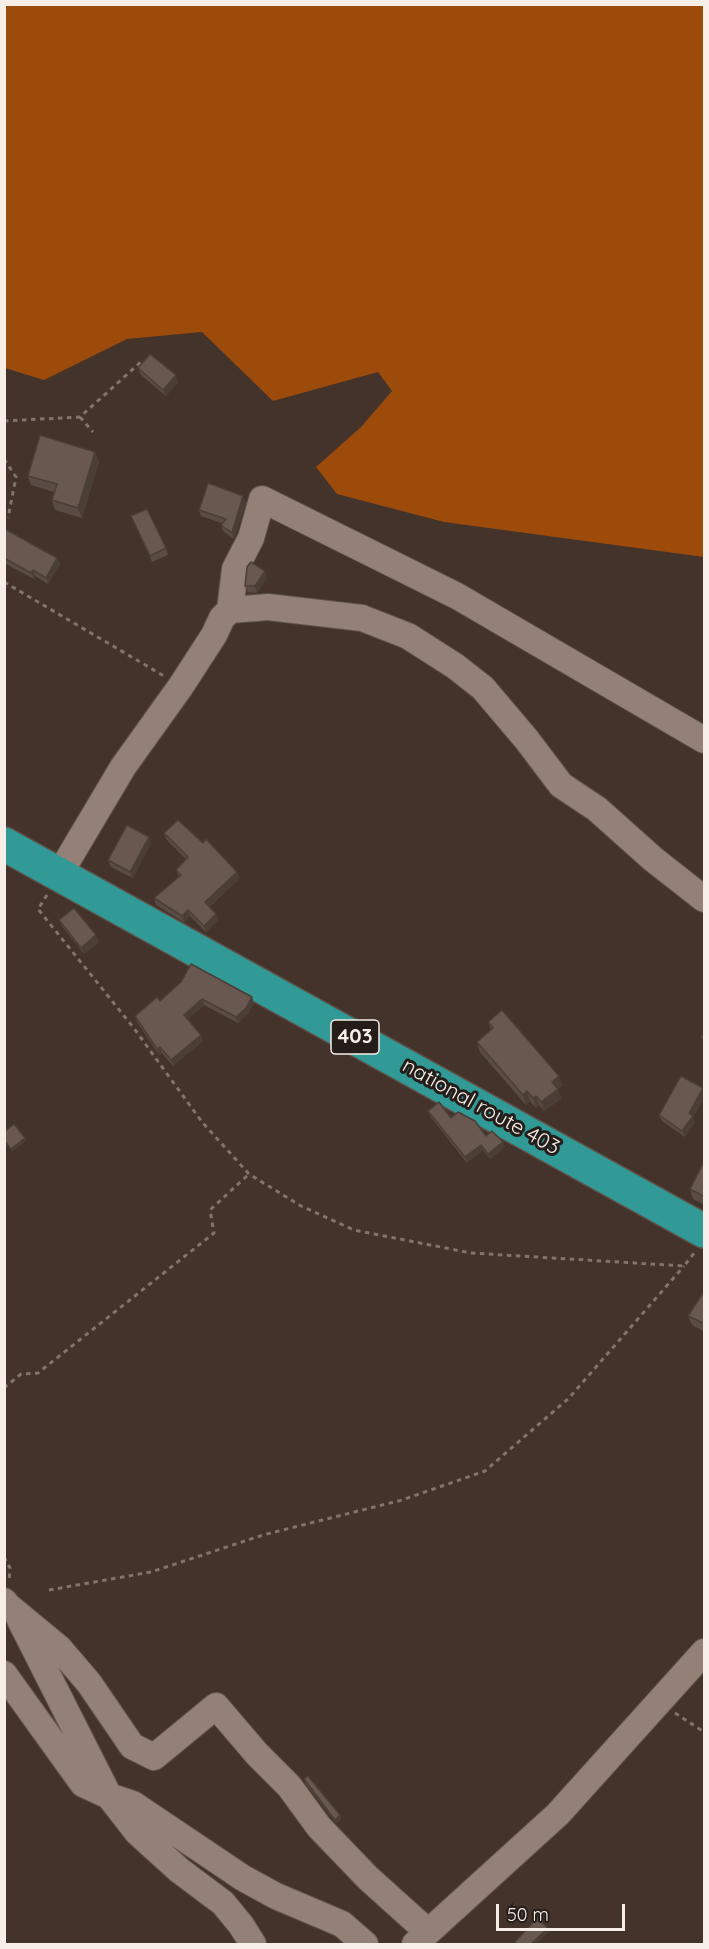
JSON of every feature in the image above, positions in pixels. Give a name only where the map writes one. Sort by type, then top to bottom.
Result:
[{"type":"highway","name":"national route 403","points":[[4,844],[60,873],[701,1240]]},
{"type":"street","points":[[60,873],[123,767],[181,686],[214,635],[222,618],[230,610],[236,569],[251,538],[262,499],[457,596],[705,740]]},
{"type":"street","points":[[230,610],[268,607],[362,618],[408,636],[455,666],[483,688],[561,785],[597,809],[653,859],[705,899]]},
{"type":"street","points":[[10,1606],[109,1796],[137,1832],[179,1870],[222,1903],[241,1925],[253,1944]]},
{"type":"street","points":[[10,1606],[59,1648],[89,1683],[132,1746],[154,1757],[216,1707],[289,1786],[319,1827],[375,1885],[421,1938],[558,1814],[705,1652]]},
{"type":"street","points":[[4,1674],[82,1784],[133,1804],[243,1878],[276,1896],[342,1924],[364,1944]]},
{"type":"path","points":[[4,421],[80,417],[143,360]]},
{"type":"path","points":[[80,417],[93,432]]},
{"type":"path","points":[[4,459],[15,477],[8,518]]},
{"type":"path","points":[[4,582],[181,686]]},
{"type":"path","points":[[60,873],[38,909],[133,1027],[202,1122],[249,1174],[302,1206],[354,1230],[471,1253],[684,1266]]},
{"type":"path","points":[[4,1388],[21,1374],[38,1373],[214,1233],[210,1210],[249,1174]]},
{"type":"path","points":[[49,1590],[151,1572],[263,1535],[402,1500],[485,1471],[569,1398],[684,1266],[701,1240]]},
{"type":"path","points":[[659,1702],[705,1732]]},
{"type":"shaded area","points":[[4,5],[704,5],[704,557],[444,522],[337,494],[316,467],[361,427],[392,391],[378,372],[273,401],[202,332],[127,339],[44,380],[5,368]]},
{"type":"building","points":[[150,354],[176,375],[163,390],[138,368]]},
{"type":"building","points":[[40,435],[95,452],[78,508],[52,500],[57,484],[28,476]]},
{"type":"building","points":[[208,483],[243,496],[232,533],[221,525],[226,519],[199,510]]},
{"type":"building","points":[[147,509],[166,548],[150,556],[131,516]]},
{"type":"building","points":[[5,529],[57,558],[46,578],[33,570],[31,573],[4,558]]},
{"type":"building","points":[[251,562],[265,571],[255,586],[245,586],[247,567]]},
{"type":"building","points":[[178,820],[203,843],[206,839],[237,872],[205,902],[216,914],[204,926],[188,910],[182,916],[154,898],[181,875],[176,870],[188,857],[164,833]]},
{"type":"building","points":[[127,825],[149,837],[130,872],[108,860]]},
{"type":"building","points":[[74,908],[96,935],[81,948],[59,920]]},
{"type":"building","points":[[191,964],[252,997],[246,1008],[236,1017],[202,999],[184,1015],[201,1035],[171,1060],[160,1047],[157,1049],[135,1016],[157,997],[160,1001],[181,982]]},
{"type":"building","points":[[502,1010],[559,1076],[552,1082],[558,1089],[541,1102],[527,1091],[523,1095],[477,1042],[493,1028],[488,1022]]},
{"type":"building","points":[[681,1076],[703,1088],[689,1113],[693,1116],[682,1131],[659,1115]]},
{"type":"building","points":[[439,1102],[451,1118],[458,1112],[475,1121],[486,1136],[492,1131],[503,1142],[488,1154],[481,1145],[465,1157],[428,1111]]},
{"type":"building","points":[[14,1124],[25,1138],[11,1149],[4,1140],[4,1132]]},
{"type":"building","points":[[705,1160],[705,1197],[690,1189]]},
{"type":"building","points":[[705,1290],[705,1324],[688,1316]]},
{"type":"building","points":[[308,1776],[340,1815],[335,1820],[304,1779]]},
{"type":"building","points":[[537,1918],[548,1928],[531,1944],[517,1944],[515,1942]]}]
